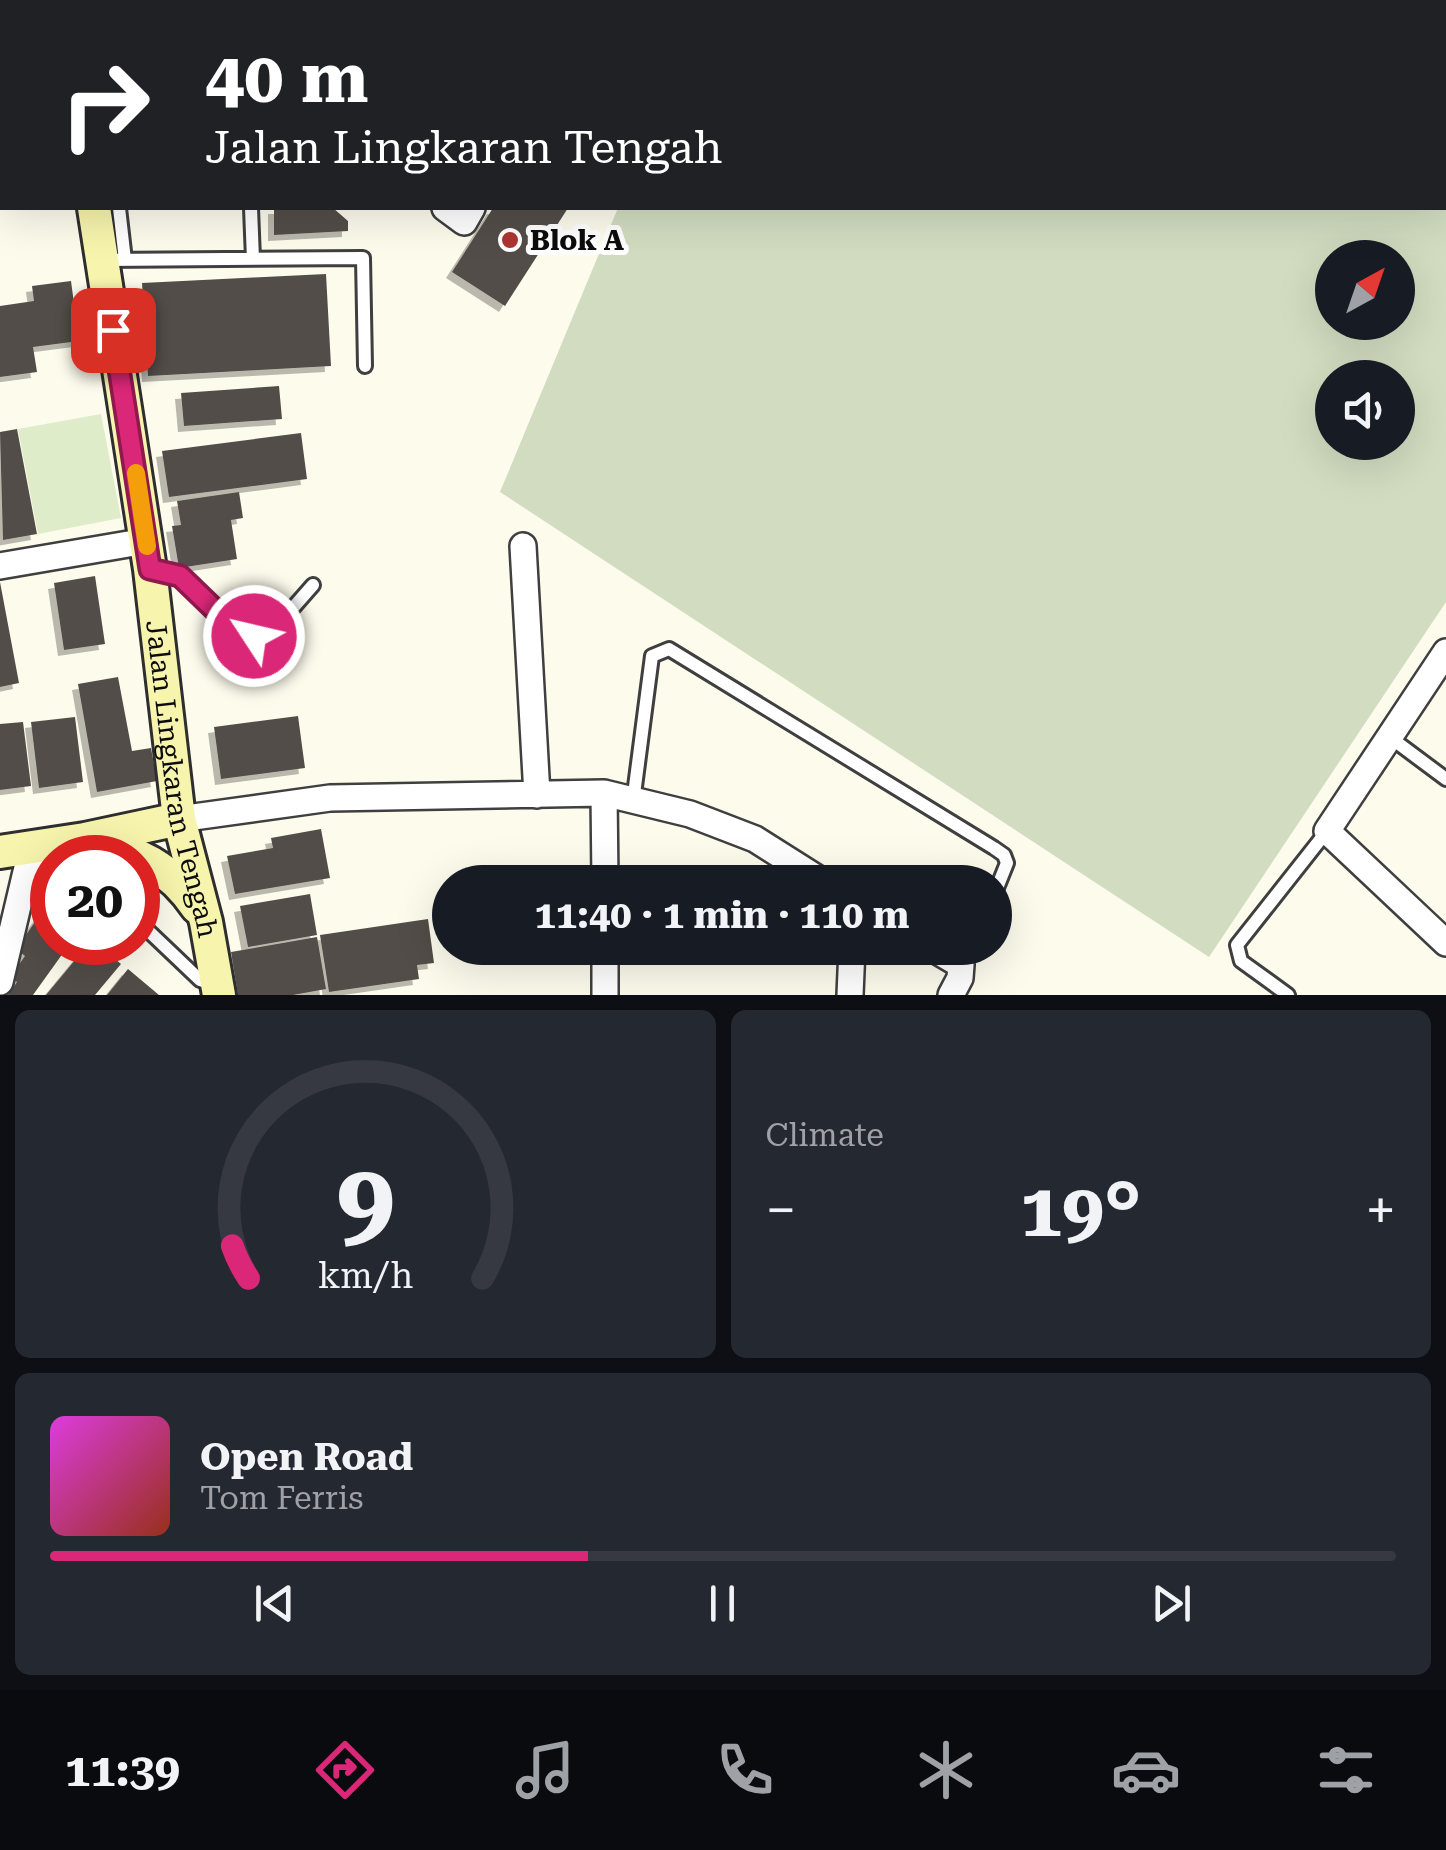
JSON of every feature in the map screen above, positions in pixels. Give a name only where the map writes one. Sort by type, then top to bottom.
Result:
[{"type":"street","name":"Jalan Lingkaran Tengah","points":[[95,210],[114,260],[179,819],[206,922],[218,990]]},
{"type":"street","points":[[448,210],[464,222],[471,210]]},
{"type":"street","points":[[523,546],[537,795]]},
{"type":"street","points":[[0,566],[148,555]]},
{"type":"street","points":[[1446,652],[1327,831],[1446,944]]},
{"type":"street","points":[[604,793],[605,865]]},
{"type":"street","points":[[105,835],[179,819],[330,798],[604,793],[690,814],[755,839],[796,865]]},
{"type":"street","points":[[0,982],[30,857]]},
{"type":"street","points":[[160,867],[185,890],[206,922]]},
{"type":"street","points":[[605,965],[605,995]]},
{"type":"street","points":[[850,995],[851,965]]},
{"type":"street","points":[[951,995],[964,965]]},
{"type":"lane","points":[[119,210],[114,260],[363,258],[364,366]]},
{"type":"lane","points":[[251,210],[253,259]]},
{"type":"lane","points":[[148,555],[180,576],[238,632],[254,636],[278,626],[313,584]]},
{"type":"lane","points":[[632,802],[652,656],[669,649],[994,848],[1004,855],[1006,865]]},
{"type":"lane","points":[[1391,738],[1446,779]]},
{"type":"lane","points":[[1288,995],[1241,960],[1237,946],[1327,831]]},
{"type":"lane","points":[[160,942],[200,980],[218,990]]},
{"type":"green space","points":[[617,210],[1446,210],[1446,602],[1209,957],[500,492]]},
{"type":"green space","points":[[101,414],[121,518],[38,534],[18,429]]},
{"type":"building","points":[[274,210],[335,210],[348,221],[348,231],[274,235]]},
{"type":"building","name":"Blok A","points":[[492,210],[567,210],[505,306],[452,272]]},
{"type":"building","points":[[326,274],[331,366],[148,376],[142,283]]},
{"type":"building","points":[[71,281],[79,341],[33,347],[37,372],[0,377],[0,306],[34,301],[32,286]]},
{"type":"building","points":[[279,386],[282,419],[184,426],[181,393]]},
{"type":"building","points":[[17,429],[37,534],[3,540],[0,432]]},
{"type":"building","points":[[301,433],[307,479],[169,497],[162,451]]},
{"type":"building","points":[[239,492],[243,518],[231,520],[237,559],[179,568],[172,526],[181,525],[177,501]]},
{"type":"building","points":[[95,576],[105,644],[64,650],[54,583]]},
{"type":"building","points":[[0,582],[19,683],[0,687]]},
{"type":"building","points":[[118,677],[132,751],[151,748],[157,781],[97,792],[78,684]]},
{"type":"building","points":[[298,716],[305,768],[221,779],[214,727]]},
{"type":"building","points":[[75,717],[83,782],[39,788],[31,722]]},
{"type":"building","points":[[23,722],[31,786],[0,790],[0,724]]},
{"type":"building","points":[[321,829],[330,878],[235,894],[227,856],[273,848],[271,838]]},
{"type":"building","points":[[310,894],[317,935],[248,947],[240,906]]},
{"type":"building","points":[[428,919],[432,963],[417,965],[419,979],[329,992],[320,935]]},
{"type":"building","points":[[30,929],[30,965],[55,965],[33,995],[8,995],[17,982],[10,977],[25,956],[16,949]]},
{"type":"building","points":[[317,937],[326,989],[293,995],[238,995],[231,952]]},
{"type":"building","points":[[71,965],[120,965],[95,995],[46,995]]},
{"type":"building","points":[[128,969],[159,995],[107,995]]},
{"type":"slow traffic","points":[[136,473],[147,546]]},
{"type":"place","name":"Blok A","points":[[510,240]]},
{"type":"route","points":[[113,330],[150,569],[180,576],[238,632],[254,636]]}]
